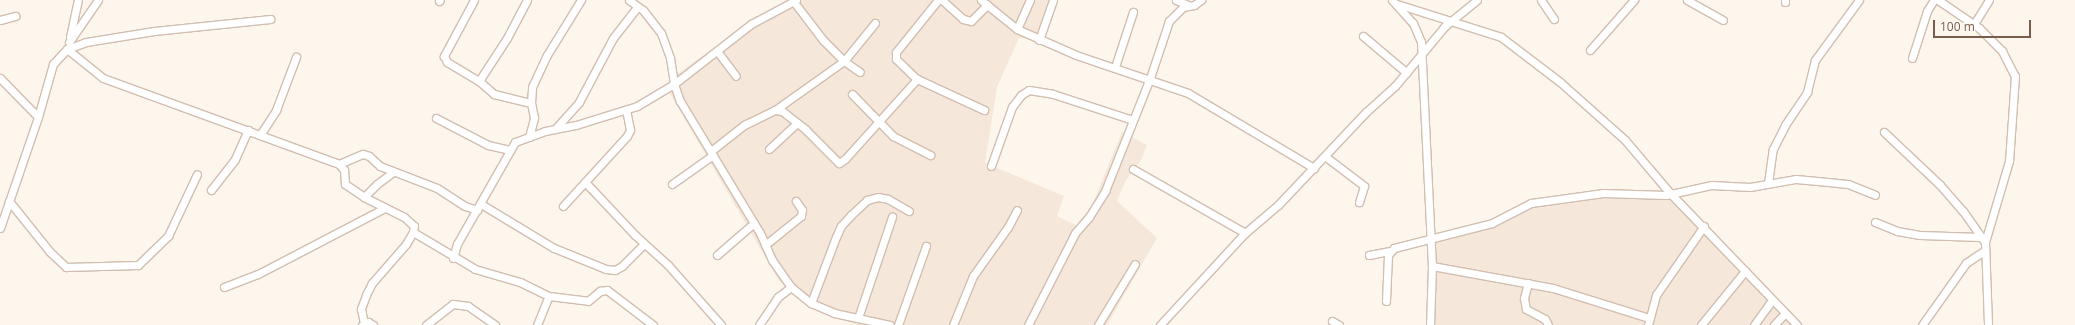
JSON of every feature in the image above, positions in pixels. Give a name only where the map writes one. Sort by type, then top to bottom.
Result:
[{"type":"street","points":[[68,49],[78,0]]},
{"type":"street","points":[[69,42],[98,0]]},
{"type":"street","points":[[474,0],[444,56],[447,62],[479,81],[494,94],[531,103]]},
{"type":"street","points":[[479,81],[507,38],[527,0]]},
{"type":"street","points":[[529,137],[534,118],[531,103],[532,87],[547,55],[581,0]]},
{"type":"street","points":[[629,0],[643,10],[661,33],[670,58],[674,84],[680,101],[791,287],[811,303],[834,313],[890,325]]},
{"type":"street","points":[[938,0],[896,52],[896,59],[918,79],[984,110]]},
{"type":"street","points":[[942,0],[962,18],[971,21],[984,2],[1017,28],[1039,40],[1150,78],[1206,102],[1314,168]]},
{"type":"street","points":[[1017,28],[1030,0]]},
{"type":"street","points":[[1039,40],[1053,0]]},
{"type":"street","points":[[1176,0],[1189,6]]},
{"type":"street","points":[[1028,325],[1075,233],[1089,217],[1105,191],[1150,78],[1169,21],[1183,7],[1189,6],[1201,0]]},
{"type":"street","points":[[1160,325],[1245,233],[1278,205],[1326,157],[1366,112],[1407,72],[1467,3],[1476,0]]},
{"type":"street","points":[[1541,0],[1554,19]]},
{"type":"street","points":[[1590,50],[1634,0]]},
{"type":"street","points":[[1687,0],[1723,20]]},
{"type":"street","points":[[1768,183],[1773,149],[1785,125],[1807,92],[1815,60],[1859,0]]},
{"type":"street","points":[[1912,58],[1927,11],[1934,0]]},
{"type":"street","points":[[1938,0],[1974,24],[2002,51],[2015,76],[2009,161],[1982,239]]},
{"type":"street","points":[[1974,24],[1989,0]]},
{"type":"street","points":[[453,258],[457,244],[481,204],[509,150],[515,142],[555,129],[626,110],[674,84],[752,24],[795,1],[823,40],[844,61],[860,72]]},
{"type":"street","points":[[1394,2],[1450,22],[1501,37],[1560,82],[1625,140],[1670,193],[1704,226],[1797,325]]},
{"type":"street","points":[[1394,2],[1413,24],[1421,42],[1432,266],[1430,325]]},
{"type":"street","points":[[555,129],[579,102],[613,38],[637,7]]},
{"type":"street","points":[[1115,67],[1133,12]]},
{"type":"street","points":[[0,20],[15,16]]},
{"type":"street","points":[[0,228],[38,118],[53,64],[68,49],[86,42],[154,31],[270,19]]},
{"type":"street","points":[[672,184],[712,153],[744,125],[775,110],[844,61],[875,23]]},
{"type":"street","points":[[1363,36],[1407,72]]},
{"type":"street","points":[[68,49],[103,78],[339,164],[344,170],[345,184],[364,197],[410,221],[414,226],[414,232],[372,283],[363,302],[363,324],[373,325]]},
{"type":"street","points":[[717,51],[736,76]]},
{"type":"street","points":[[260,135],[276,110],[296,57]]},
{"type":"street","points":[[0,78],[38,118]]},
{"type":"street","points":[[775,110],[782,111],[797,123],[839,163],[846,160],[918,79]]},
{"type":"street","points":[[991,166],[1012,108],[1021,95],[1029,90],[1053,94],[1133,120]]},
{"type":"street","points":[[852,94],[879,124],[893,136],[930,155]]},
{"type":"street","points":[[563,206],[627,136],[630,130],[626,110]]},
{"type":"street","points":[[436,118],[488,145],[509,150]]},
{"type":"street","points":[[769,149],[797,123]]},
{"type":"street","points":[[211,190],[234,159],[248,130]]},
{"type":"street","points":[[1884,132],[1940,185],[1963,211],[1982,239],[1985,250],[1988,325]]},
{"type":"street","points":[[339,164],[363,154],[393,172],[437,188],[465,206],[477,210]]},
{"type":"street","points":[[1326,157],[1364,186],[1359,202]]},
{"type":"street","points":[[1133,169],[1245,233]]},
{"type":"street","points":[[364,197],[377,184],[393,172]]},
{"type":"street","points":[[9,201],[50,252],[66,267],[138,265],[168,236],[197,174]]},
{"type":"street","points":[[1369,255],[1492,223],[1531,203],[1553,198],[1603,192],[1670,193],[1711,185],[1740,187],[1810,179],[1848,184],[1875,195]]},
{"type":"street","points":[[585,182],[644,244],[668,265],[721,325]]},
{"type":"street","points":[[811,303],[836,237],[841,226],[851,215],[867,200],[878,197],[888,199],[909,211]]},
{"type":"street","points":[[765,245],[800,216],[802,210],[796,200]]},
{"type":"street","points":[[481,204],[554,248],[606,269],[615,270],[622,266],[644,244]]},
{"type":"street","points":[[224,287],[258,274],[385,208]]},
{"type":"street","points":[[953,325],[973,276],[1008,227],[1017,210]]},
{"type":"street","points":[[858,318],[892,217]]},
{"type":"street","points":[[1875,222],[1897,231],[1920,235],[1982,239]]},
{"type":"street","points":[[717,255],[754,224]]},
{"type":"street","points":[[1432,266],[1553,288],[1648,322],[1656,295],[1704,226]]},
{"type":"street","points":[[414,232],[453,258],[476,269],[520,282],[549,296],[588,301],[600,291],[607,290],[653,325]]},
{"type":"street","points":[[898,325],[926,246]]},
{"type":"street","points":[[1922,325],[1966,264],[1985,250]]},
{"type":"street","points":[[1386,301],[1389,251]]},
{"type":"street","points":[[1098,325],[1135,264]]},
{"type":"street","points":[[1701,325],[1746,271]]},
{"type":"street","points":[[1528,283],[1524,298],[1526,309],[1545,319],[1548,325]]},
{"type":"street","points":[[759,325],[778,297],[791,287]]},
{"type":"street","points":[[537,325],[549,296]]},
{"type":"street","points":[[1754,325],[1772,300]]},
{"type":"street","points":[[426,325],[453,304],[468,306],[495,325]]},
{"type":"street","points":[[1774,325],[1785,313]]},
{"type":"street","points":[[1332,322],[1339,325]]},
{"type":"shaded area","points":[[792,0],[1050,0],[1035,39],[1019,38],[997,87],[985,163],[1064,196],[1057,216],[1077,226],[1092,205],[1122,132],[1147,145],[1141,160],[1126,180],[1117,201],[1157,238],[1107,325],[856,325],[809,306],[779,281],[669,92],[670,79],[760,16]]},
{"type":"shaded area","points":[[1623,191],[1666,193],[1713,233],[1804,325],[1434,325],[1435,243],[1525,204]]}]
